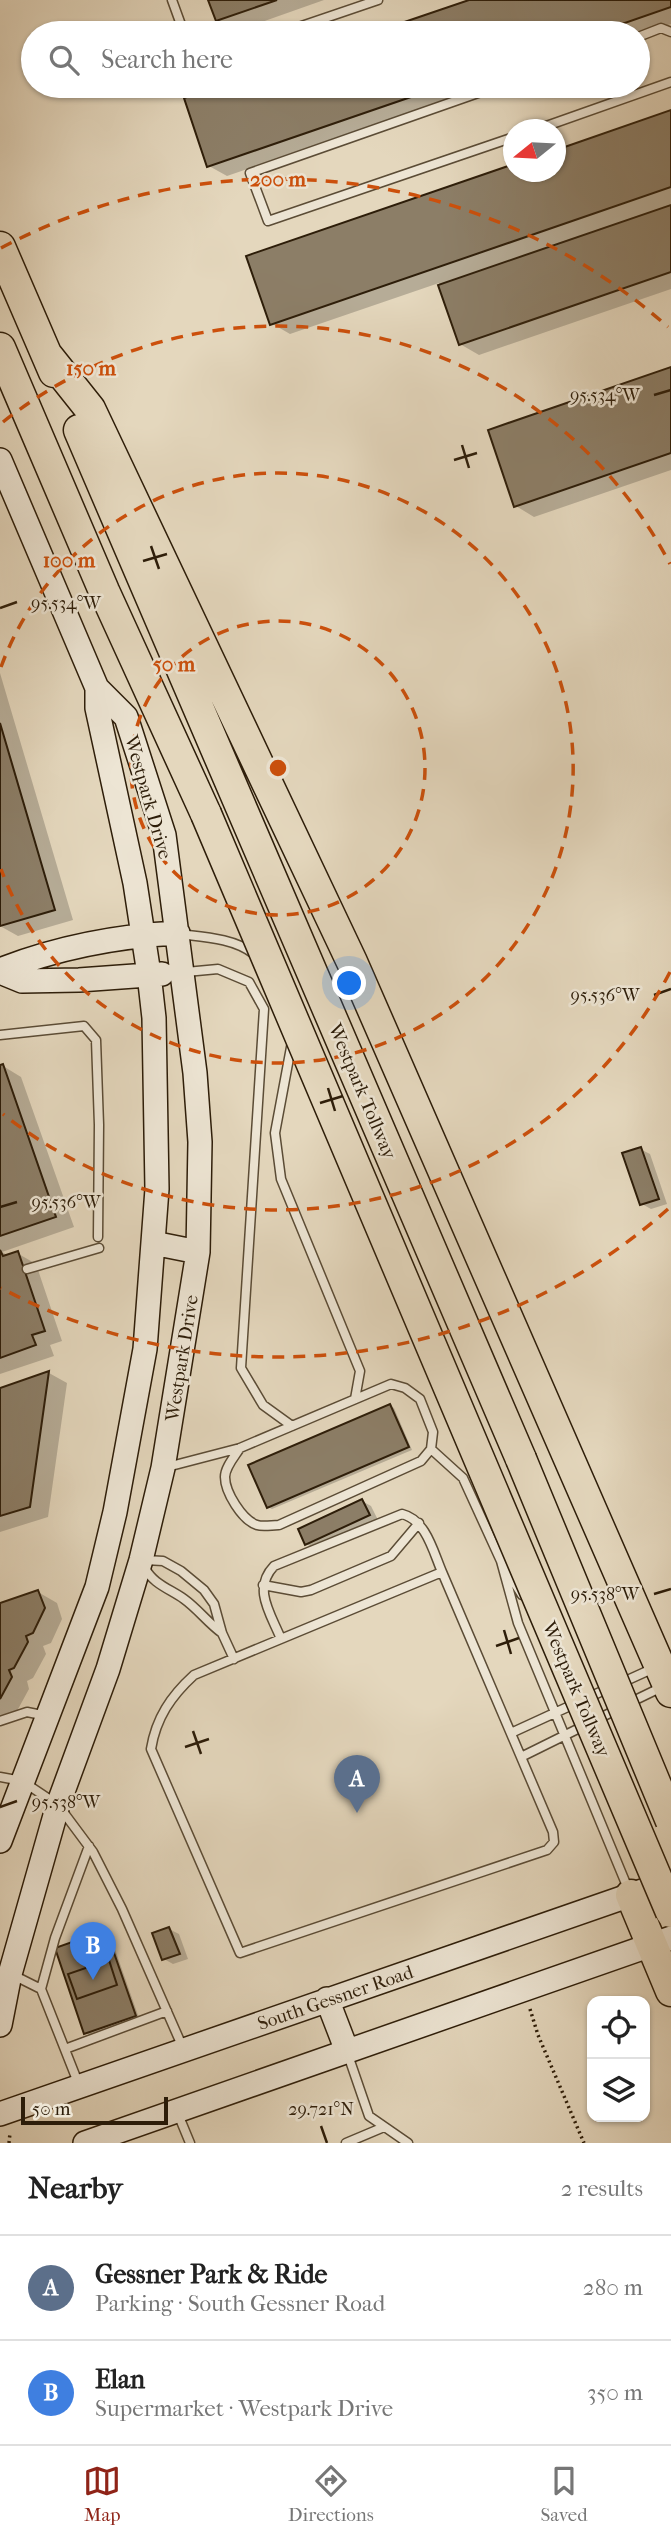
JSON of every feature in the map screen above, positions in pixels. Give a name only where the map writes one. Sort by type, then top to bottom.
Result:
[{"type":"highway","name":"Westpark Tollway","points":[[0,247],[520,1459],[671,1821]]},
{"type":"highway","name":"Westpark Tollway","points":[[0,348],[104,591],[206,814],[671,1912]]},
{"type":"highway","points":[[47,355],[90,409],[352,962],[666,1681]]},
{"type":"highway","points":[[631,1895],[661,1941],[671,1991]]},
{"type":"main road","name":"Westpark Drive","points":[[0,460],[97,688],[125,717],[164,835],[195,1073],[200,1142],[198,1252],[163,1468],[141,1560],[108,1669],[58,1805],[10,1973],[0,2025]]},
{"type":"main road","name":"Westpark Drive","points":[[0,1841],[11,1779],[47,1716],[97,1587],[107,1549],[145,1349],[157,1189],[157,1104],[149,974],[127,842],[97,708],[97,688]]},
{"type":"main road","points":[[0,971],[45,953],[143,935],[178,933]]},
{"type":"main road","points":[[0,971],[22,981],[79,980],[183,972]]},
{"type":"main road","points":[[153,1243],[198,1252]]},
{"type":"main road","points":[[107,1549],[141,1560]]},
{"type":"main road","name":"South Gessner Road","points":[[5,2123],[79,2085],[671,1880]]},
{"type":"main road","points":[[85,2143],[661,1941]]},
{"type":"main road","points":[[327,1999],[347,2052]]},
{"type":"lane","points":[[172,0],[180,21]]},
{"type":"lane","points":[[316,21],[378,0]]},
{"type":"lane","points":[[650,32],[661,28],[671,32]]},
{"type":"lane","points":[[650,89],[671,82]]},
{"type":"lane","points":[[464,98],[250,173],[268,221],[503,140]]},
{"type":"lane","points":[[566,119],[626,98]]},
{"type":"lane","points":[[178,933],[212,938],[246,948],[267,964],[287,998],[292,1041],[275,1133],[277,1157],[281,1179],[357,1360],[360,1371],[355,1399]]},
{"type":"lane","points":[[183,972],[218,970],[250,982],[264,1009],[241,1368],[263,1405],[292,1426]]},
{"type":"lane","points":[[0,1035],[84,1026],[96,1040],[99,1125],[98,1237]]},
{"type":"lane","points":[[27,1269],[99,1248]]},
{"type":"lane","points":[[163,1468],[240,1448],[391,1384],[405,1388],[419,1399],[433,1432],[431,1449],[421,1461],[279,1525],[258,1525],[243,1517],[232,1498],[225,1476],[240,1448]]},
{"type":"lane","points":[[431,1449],[463,1478],[501,1561],[528,1606]]},
{"type":"lane","points":[[281,1639],[262,1593],[267,1573],[274,1566],[402,1514],[410,1516],[419,1523],[442,1572],[553,1832],[554,1842],[547,1850],[240,1952],[151,1749],[153,1733],[161,1715],[182,1686],[194,1675],[234,1658],[281,1639],[442,1572]]},
{"type":"lane","points":[[263,1585],[302,1592],[311,1590],[391,1556],[419,1523]]},
{"type":"lane","points":[[141,1560],[150,1577],[184,1599],[211,1626],[222,1633]]},
{"type":"lane","points":[[141,1560],[163,1561],[181,1571],[204,1590],[214,1604],[222,1633],[234,1658]]},
{"type":"lane","points":[[501,1561],[518,1623],[631,1895]]},
{"type":"lane","points":[[545,1641],[566,1689],[574,1697],[584,1699]]},
{"type":"lane","points":[[511,1732],[584,1699],[666,1681]]},
{"type":"lane","points":[[521,1757],[666,1681]]},
{"type":"lane","points":[[0,1721],[27,1712],[47,1716]]},
{"type":"lane","points":[[11,1779],[58,1805],[89,1846],[122,1909],[183,2050]]},
{"type":"lane","points":[[79,2085],[41,1989],[55,1938],[89,1846]]},
{"type":"lane","points":[[10,1973],[41,1989]]},
{"type":"lane","points":[[65,2049],[167,2011]]},
{"type":"lane","points":[[347,2052],[369,2116],[408,2143]]},
{"type":"lane","points":[[177,2111],[190,2143]]},
{"type":"lane","points":[[346,2143],[384,2127]]},
{"type":"path","points":[[525,1989],[538,2035],[584,2143]]},
{"type":"path","points":[[5,2123],[9,2143]]},
{"type":"building","points":[[208,0],[277,0],[216,21]]},
{"type":"building","points":[[469,0],[671,0],[671,7],[631,21],[407,21]]},
{"type":"building","points":[[184,98],[408,98],[207,167]]},
{"type":"building","points":[[671,110],[671,187],[270,325],[246,256],[503,168],[503,182],[566,182],[566,147]]},
{"type":"building","points":[[671,205],[671,272],[459,345],[438,285]]},
{"type":"building","points":[[671,367],[671,453],[514,507],[488,430]]},
{"type":"building","points":[[0,723],[55,910],[0,926]]},
{"type":"building","points":[[3,1064],[56,1217],[0,1236],[0,1065]]},
{"type":"building","points":[[641,1147],[659,1199],[640,1205],[622,1153]]},
{"type":"building","points":[[0,1250],[3,1256],[18,1251],[45,1331],[32,1335],[36,1345],[0,1358]]},
{"type":"building","points":[[49,1371],[30,1507],[0,1516],[0,1388]]},
{"type":"building","points":[[390,1404],[409,1447],[267,1508],[248,1465]]},
{"type":"building","points":[[362,1499],[370,1515],[305,1545],[298,1529]]},
{"type":"building","points":[[38,1590],[45,1608],[33,1633],[26,1636],[28,1642],[14,1668],[9,1670],[12,1677],[0,1699],[0,1603]]},
{"type":"building","points":[[169,1927],[180,1954],[162,1960],[152,1933]]},
{"type":"building","points":[[106,1930],[136,2016],[84,2034],[55,1948]]},
{"type":"building","points":[[109,1960],[117,1985],[77,1999],[68,1974]]},
{"type":"place","name":"Gessner Park & Ride","points":[[357,1813]]},
{"type":"place","name":"Elan","points":[[93,1980]]}]
